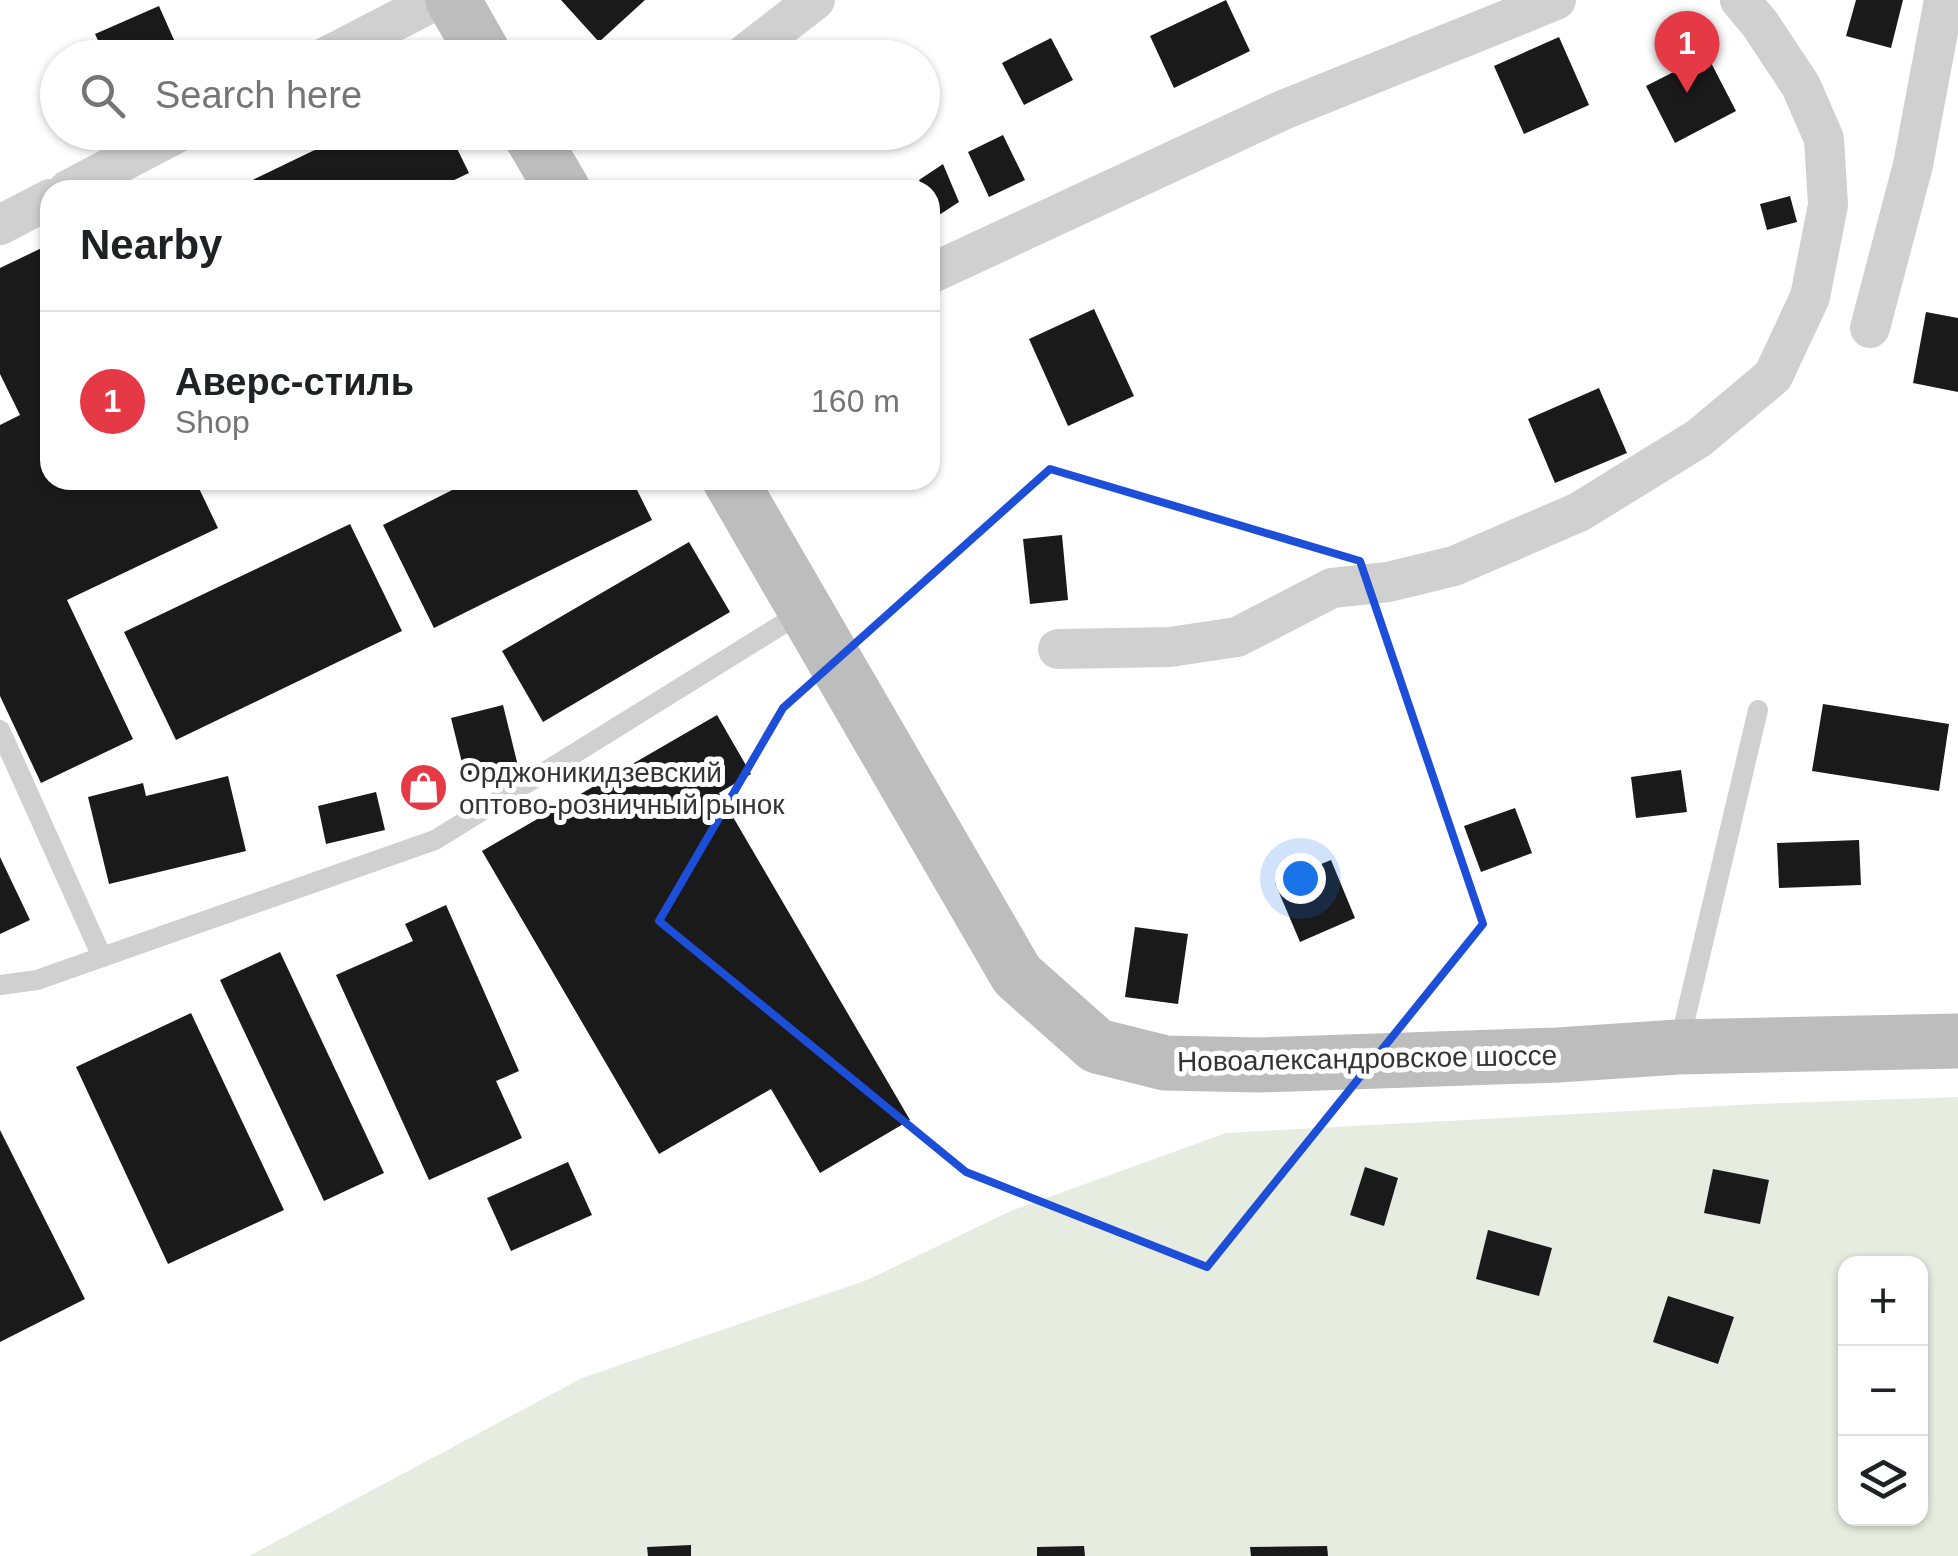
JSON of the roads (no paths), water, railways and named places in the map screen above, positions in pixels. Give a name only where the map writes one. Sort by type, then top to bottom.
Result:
[{"type":"main road","points":[[453,0],[476,40]]},
{"type":"main road","points":[[540,150],[557,180]]},
{"type":"main road","name":"Новоалександровское шоссе","points":[[736,490],[1017,975],[1098,1046],[1165,1063],[1259,1065],[1678,1047],[1958,1041]]},
{"type":"street","points":[[359,40],[436,0]]},
{"type":"street","points":[[763,40],[815,0]]},
{"type":"street","points":[[940,269],[1283,110],[1556,0]]},
{"type":"street","points":[[1058,649],[1170,647],[1236,638],[1332,588],[1388,582],[1454,566],[1579,512],[1699,438],[1773,376],[1810,298],[1828,205],[1824,139],[1800,86],[1740,0]]},
{"type":"street","points":[[1870,328],[1913,165],[1944,0]]},
{"type":"street","points":[[87,180],[145,150]]},
{"type":"street","points":[[0,225],[40,204]]},
{"type":"lane","points":[[0,986],[36,980],[435,840],[805,610]]},
{"type":"lane","points":[[1678,1047],[1758,710]]},
{"type":"lane","points":[[0,730],[102,957]]},
{"type":"place","name":"Аверс-стиль","points":[[1687,93]]},
{"type":"place","name":"Орджоникидзевский оптово-розничный рынок","points":[[424,788]]}]
